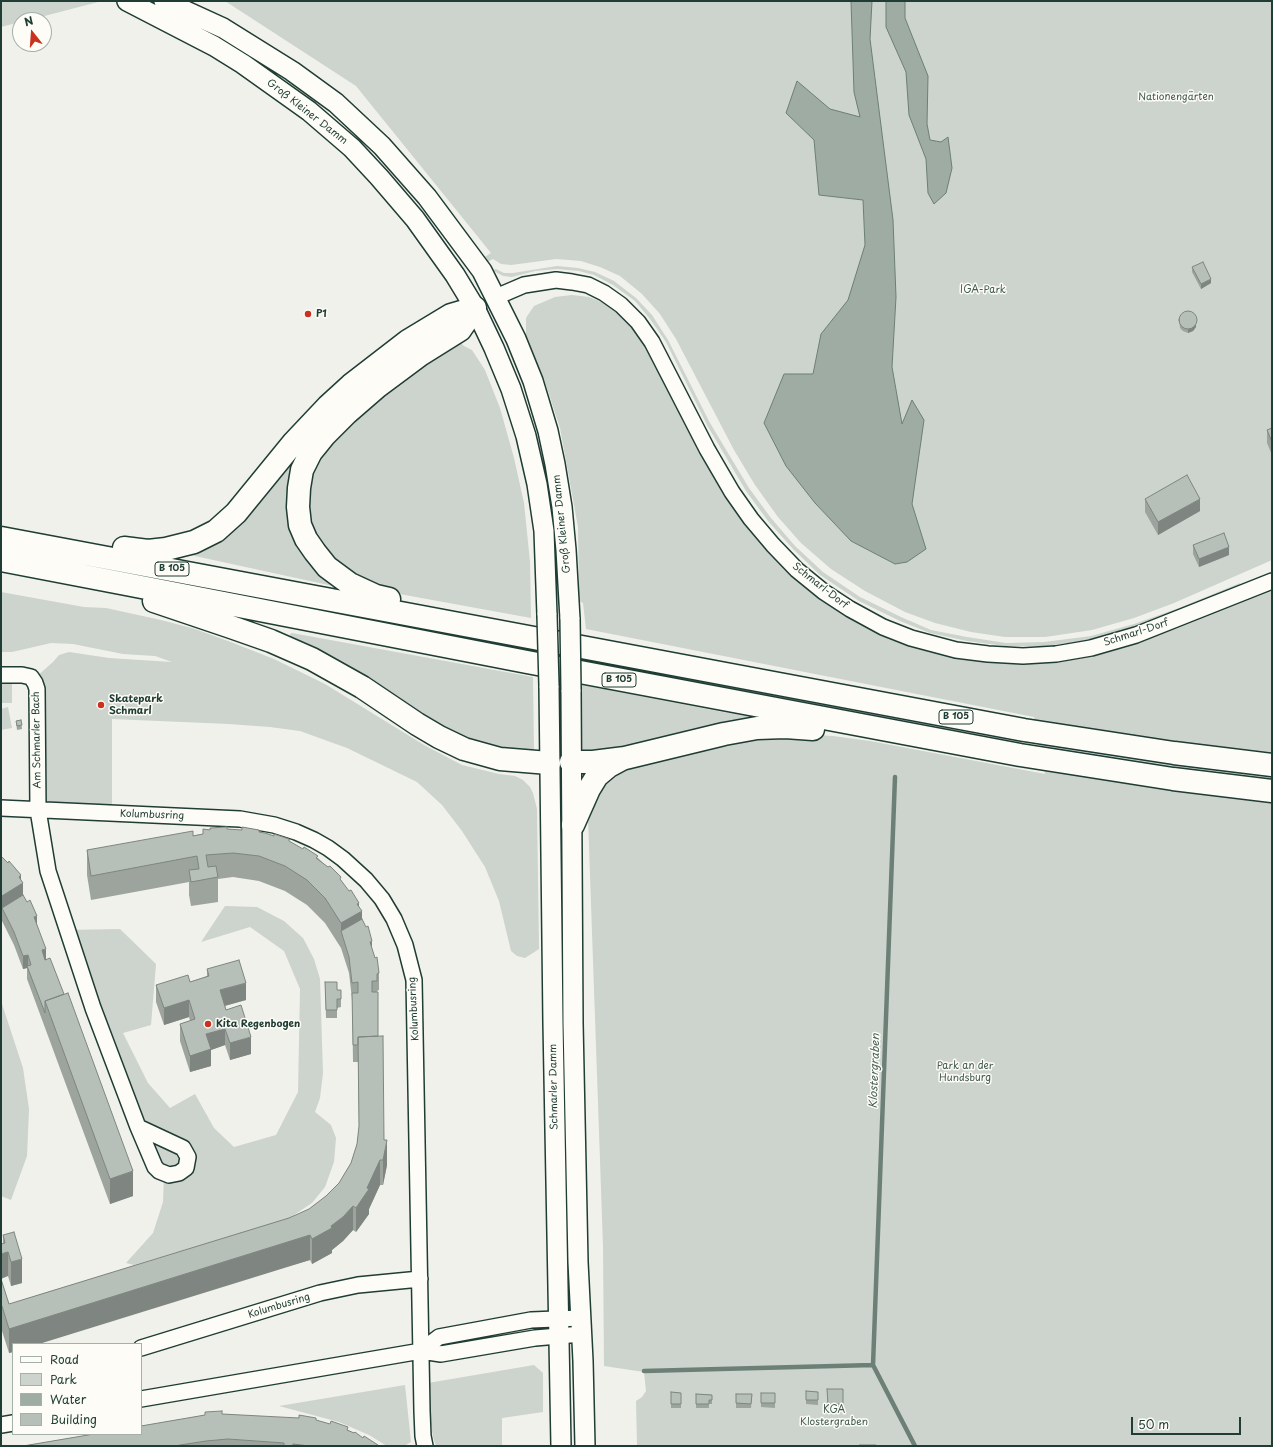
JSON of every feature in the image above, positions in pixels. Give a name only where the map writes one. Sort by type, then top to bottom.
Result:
[{"type":"highway","points":[[34,544],[64,539],[133,550],[166,549],[194,542],[216,531],[236,513],[294,442],[351,384],[408,342],[451,314],[475,308]]},
{"type":"highway","points":[[459,624],[434,608],[376,596],[350,584],[327,567],[306,539],[300,525],[298,507],[302,470],[311,452],[324,436],[347,413],[377,387],[420,355],[460,330],[475,308]]},
{"type":"highway","name":"B 105","points":[[1,538],[658,660],[1024,730],[1174,753],[1272,765]]},
{"type":"highway","name":"B 105","points":[[1,560],[919,737],[1096,768],[1272,791]]},
{"type":"highway","points":[[126,584],[149,600],[271,641],[312,659],[362,687],[417,724],[464,749],[500,759],[549,763]]},
{"type":"highway","points":[[571,762],[593,762],[624,758],[724,734],[757,728],[785,726],[816,729],[882,741],[919,737]]},
{"type":"highway","points":[[573,825],[589,789],[598,776],[609,766],[624,758]]},
{"type":"street","name":"Groß Kleiner Damm","points":[[127,1],[214,46],[243,64],[309,111],[352,148],[415,219],[455,275],[475,308],[511,389],[526,436],[537,484],[544,531],[549,727]]},
{"type":"street","name":"Groß Kleiner Damm","points":[[164,1],[223,28],[292,71],[336,103],[382,146],[427,197],[482,270],[516,339],[533,381],[548,431],[555,464],[562,507],[570,619],[571,762]]},
{"type":"street","name":"Schmarl-Dorf","points":[[496,297],[524,285],[556,280],[588,285],[604,293],[621,305],[638,322],[652,342],[707,449],[732,492],[751,519],[773,545],[797,570],[824,592],[850,609],[883,627],[911,638],[956,650],[988,654],[1023,656],[1056,654],[1091,648],[1136,635],[1272,581]]},
{"type":"street","points":[[475,308],[496,297]]},
{"type":"street","name":"Am Schmarler Bach","points":[[1,675],[22,675],[31,678],[35,682],[37,689],[38,810]]},
{"type":"street","points":[[549,727],[554,743],[562,754],[571,762]]},
{"type":"street","name":"Schmarler Damm","points":[[549,727],[561,1446]]},
{"type":"street","points":[[549,763],[571,762]]},
{"type":"street","name":"Schmarler Damm","points":[[571,762],[573,825],[573,1023],[578,1262],[582,1326],[585,1446]]},
{"type":"street","name":"Kolumbusring","points":[[1,808],[233,818],[274,825],[302,835],[328,848],[343,859],[366,880],[382,899],[394,919],[405,945],[414,980],[423,1436],[426,1446]]},
{"type":"street","points":[[38,810],[48,871],[56,899],[87,992],[138,1127]]},
{"type":"street","name":"Kolumbusring","points":[[142,1348],[320,1294],[358,1285],[420,1279]]},
{"type":"street","points":[[142,1399],[421,1351],[439,1337],[531,1320],[559,1327],[582,1326]]},
{"type":"street","points":[[1,1425],[12,1423]]},
{"type":"green space","points":[[1,1],[102,1],[52,14],[52,12],[12,12],[12,24],[1,27]]},
{"type":"green space","name":"IGA-Park","points":[[225,1],[1272,1],[1272,560],[1174,603],[1134,618],[1092,630],[1045,637],[1005,637],[971,632],[935,623],[905,612],[865,591],[831,569],[801,543],[778,517],[755,485],[734,450],[676,339],[660,314],[642,294],[620,276],[600,267],[581,261],[556,259],[511,265],[501,264],[493,259],[487,262],[483,258],[491,253],[356,86]]},
{"type":"green space","points":[[557,266],[578,268],[595,272],[614,281],[636,298],[652,315],[668,340],[710,423],[749,488],[771,518],[795,546],[823,572],[860,597],[901,617],[931,630],[967,637],[1006,643],[1044,642],[1091,636],[1134,624],[1179,608],[1240,583],[1239,587],[1137,627],[1091,640],[1045,646],[1005,646],[967,641],[930,633],[900,621],[859,601],[820,575],[793,549],[768,521],[746,491],[707,425],[666,342],[635,301],[613,285],[594,275],[579,271],[557,269],[535,271],[512,277],[503,276],[492,270],[496,269],[504,273],[513,273]]},
{"type":"green space","name":"Park an der Hundsburg","points":[[572,295],[589,297],[606,304],[632,323],[644,339],[755,532],[881,633],[1025,663],[1073,659],[1125,647],[1181,627],[1272,591],[1272,1446],[637,1446],[636,1401],[642,1397],[646,1391],[644,1372],[604,1366],[603,1246],[588,818],[589,805],[594,793],[620,767],[712,744],[800,734],[833,736],[870,741],[1045,774],[1034,717],[586,629],[583,603],[579,601],[578,527],[560,428],[544,379],[526,337],[526,318],[534,306],[555,297]]},
{"type":"green space","points":[[459,341],[464,346],[472,350],[485,370],[500,408],[514,458],[524,503],[530,562],[531,618],[383,591],[334,564],[310,524],[307,498],[313,471],[329,443],[413,370]]},
{"type":"green space","points":[[322,427],[296,537],[303,555],[310,565],[333,586],[181,553]]},
{"type":"green space","points":[[1,592],[84,607],[106,608],[195,629],[274,659],[325,684],[424,745],[462,765],[499,774],[515,776],[523,780],[530,787],[533,793],[537,809],[539,949],[525,958],[517,956],[511,951],[499,901],[485,867],[462,831],[442,805],[417,782],[347,748],[300,731],[229,724],[112,719],[112,807],[44,804],[36,677],[59,655],[69,652],[109,658],[172,662],[155,656],[123,654],[73,644],[51,643],[12,652],[1,652]]},
{"type":"green space","points":[[292,633],[533,677],[534,751],[500,751],[451,734],[290,638],[290,634]]},
{"type":"green space","points":[[1,681],[12,681],[12,703],[1,703]]},
{"type":"green space","points":[[582,685],[769,720],[617,752],[587,754],[579,745]]},
{"type":"green space","points":[[8,707],[12,728],[1,730],[1,709]]},
{"type":"green space","points":[[225,906],[257,907],[284,921],[303,938],[314,959],[320,979],[323,1073],[320,1098],[315,1112],[331,1125],[336,1138],[334,1162],[325,1187],[312,1203],[288,1219],[134,1265],[126,1263],[153,1233],[163,1202],[164,1174],[66,930],[120,929],[156,964],[151,1025],[123,1033],[148,1083],[170,1108],[195,1094],[214,1128],[234,1147],[276,1135],[298,1092],[300,989],[284,951],[250,927],[201,942]]},
{"type":"green space","points":[[1,1001],[23,1068],[29,1109],[27,1156],[11,1200],[1,1196]]},
{"type":"green space","points":[[534,1365],[543,1373],[543,1412],[502,1418],[502,1446],[436,1446],[429,1411],[428,1383]]},
{"type":"green space","points":[[405,1385],[411,1442],[404,1446],[387,1446],[369,1435],[339,1422],[279,1406]]},
{"type":"water","points":[[851,1],[872,1],[870,39],[893,220],[896,297],[892,367],[902,424],[912,400],[924,420],[912,504],[926,549],[907,562],[895,564],[851,541],[815,503],[786,466],[764,423],[784,374],[813,374],[821,334],[848,300],[865,245],[863,200],[819,195],[814,140],[786,113],[797,81],[830,109],[860,117],[854,92]]},
{"type":"water","points":[[886,1],[905,1],[905,18],[928,76],[927,124],[930,140],[941,142],[948,137],[952,168],[946,193],[934,204],[928,193],[926,159],[909,115],[906,72],[886,27]]},
{"type":"building","points":[[1203,262],[1211,279],[1201,284],[1192,267]]},
{"type":"building","points":[[1188,311],[1194,314],[1197,320],[1194,326],[1188,329],[1182,326],[1179,320],[1182,314]]},
{"type":"building","points":[[1272,428],[1272,442],[1267,430]]},
{"type":"building","points":[[1187,475],[1200,499],[1158,522],[1145,499]]},
{"type":"building","points":[[1224,533],[1229,547],[1199,559],[1193,545]]},
{"type":"building","points":[[21,720],[22,725],[17,726],[16,721]]},
{"type":"building","points":[[227,827],[227,829],[242,830],[242,827],[259,830],[259,832],[274,836],[274,834],[289,839],[289,841],[303,849],[304,847],[318,856],[316,858],[328,867],[330,866],[341,877],[340,879],[349,891],[351,890],[362,911],[341,923],[325,898],[307,880],[285,866],[259,856],[233,853],[206,855],[208,867],[216,866],[218,877],[191,882],[189,870],[199,869],[197,856],[91,876],[87,850],[193,831],[193,836],[203,834],[203,829],[210,830],[210,828]]},
{"type":"building","points":[[1,856],[8,863],[9,861],[21,875],[19,877],[23,883],[2,896],[1,894]]},
{"type":"building","points":[[23,895],[27,902],[30,900],[37,916],[34,917],[46,949],[42,950],[45,960],[50,958],[64,994],[45,1001],[45,1013],[27,966],[31,965],[28,955],[23,956],[14,932],[2,908]]},
{"type":"building","points":[[362,919],[366,927],[368,926],[372,941],[370,942],[375,958],[377,957],[379,973],[377,974],[377,981],[372,981],[372,992],[378,992],[378,1036],[358,1037],[358,1045],[353,1045],[352,993],[358,993],[358,982],[352,983],[349,957],[341,931]]},
{"type":"building","points":[[239,960],[246,983],[220,990],[226,1010],[241,1005],[251,1037],[230,1043],[225,1029],[206,1034],[211,1049],[190,1056],[180,1024],[195,1019],[189,1000],[164,1008],[156,985],[188,975],[190,982],[209,976],[207,969]]},
{"type":"building","points":[[325,982],[337,982],[337,990],[341,990],[341,999],[337,999],[337,1010],[326,1010]]},
{"type":"building","points":[[68,993],[133,1171],[110,1179],[45,1001]]},
{"type":"building","points":[[383,1036],[384,1140],[387,1140],[383,1160],[380,1160],[367,1188],[369,1189],[356,1208],[353,1206],[343,1217],[331,1226],[332,1228],[312,1239],[310,1235],[9,1329],[2,1306],[1,1307],[1,1279],[9,1304],[289,1218],[309,1209],[326,1196],[339,1183],[351,1163],[357,1144],[359,1126],[358,1037]]},
{"type":"building","points":[[14,1232],[22,1259],[11,1262],[8,1252],[1,1254],[1,1244],[5,1243],[3,1235]]},
{"type":"building","points":[[827,1389],[843,1389],[843,1404],[828,1404]]},
{"type":"building","points":[[806,1391],[818,1392],[818,1400],[806,1400]]},
{"type":"building","points":[[671,1392],[681,1393],[681,1404],[671,1404]]},
{"type":"building","points":[[761,1393],[775,1393],[775,1403],[761,1403]]},
{"type":"building","points":[[696,1394],[712,1395],[712,1400],[709,1400],[709,1404],[696,1404]]},
{"type":"building","points":[[736,1394],[752,1394],[751,1404],[736,1403]]},
{"type":"building","points":[[222,1411],[222,1414],[299,1418],[299,1415],[316,1418],[316,1420],[330,1424],[331,1421],[348,1427],[347,1430],[354,1433],[355,1432],[363,1438],[364,1436],[378,1446],[309,1446],[293,1444],[292,1446],[284,1446],[284,1443],[228,1439],[174,1446],[23,1446],[88,1435],[142,1435],[142,1426],[205,1415],[205,1412]]},
{"type":"building","points":[[876,1445],[876,1446],[860,1446]]},
{"type":"waterway","name":"Klostergraben","points":[[895,777],[873,1365],[915,1446]]},
{"type":"waterway","points":[[644,1371],[873,1365]]},
{"type":"place","name":"P1","points":[[308,314]]},
{"type":"place","name":"Skatepark Schmarl","points":[[101,705]]},
{"type":"place","name":"Kita Regenbogen","points":[[208,1024]]},
{"type":"park label","name":"Nationengärten","points":[[1176,97]]},
{"type":"park label","name":"KGA Klostergraben","points":[[834,1416]]}]
